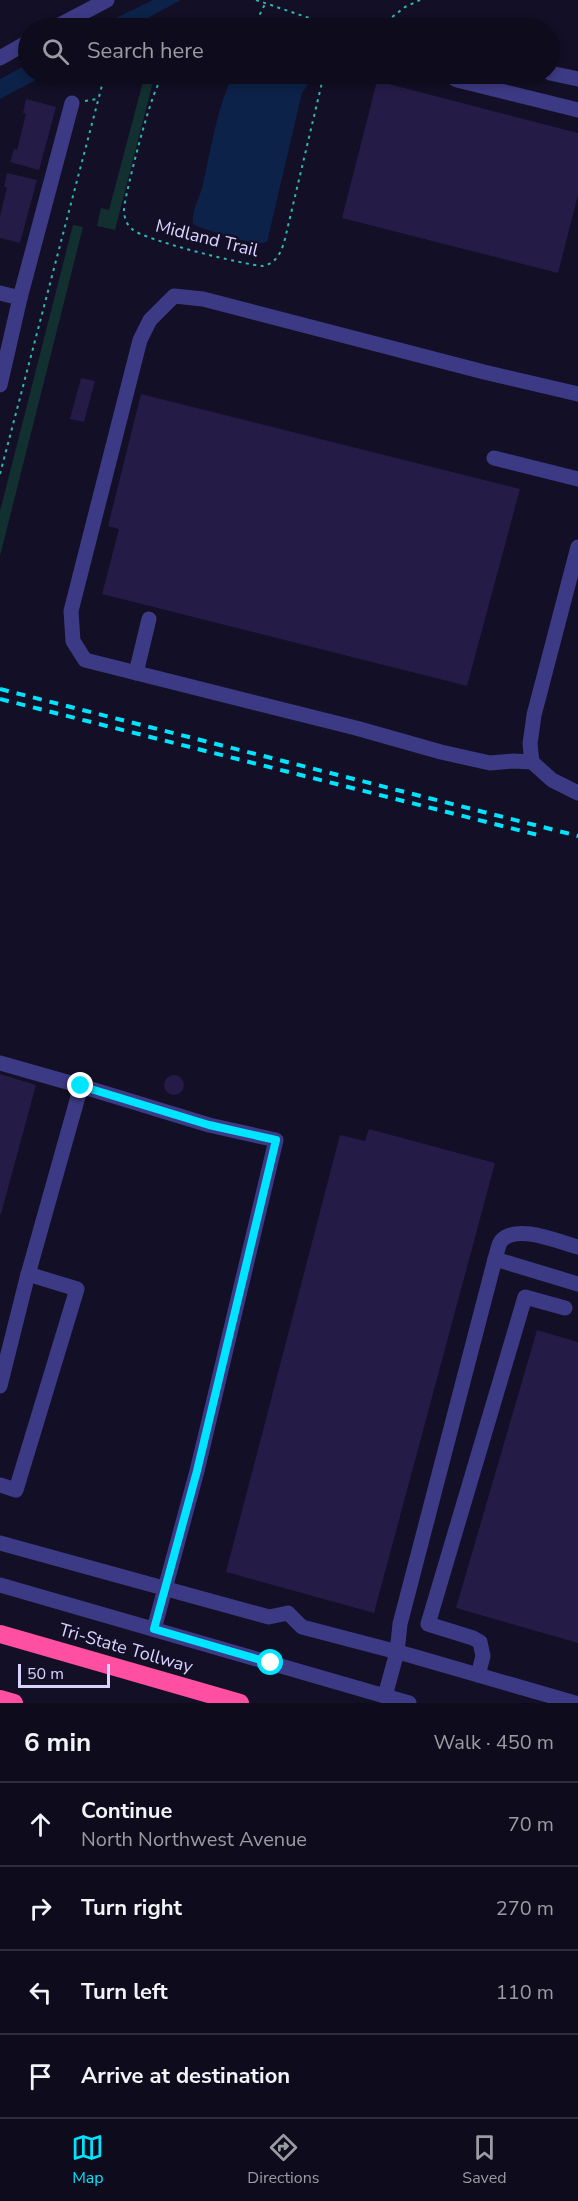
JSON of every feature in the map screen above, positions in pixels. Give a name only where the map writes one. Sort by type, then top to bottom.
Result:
[{"type":"highway","name":"Tri-State Tollway","points":[[0,1634],[240,1703]]},
{"type":"highway","points":[[0,1699],[14,1703]]},
{"type":"street","points":[[73,18],[107,0]]},
{"type":"street","points":[[0,58],[18,48]]},
{"type":"street","points":[[560,75],[578,79]]},
{"type":"street","points":[[473,84],[578,110]]},
{"type":"street","points":[[0,385],[20,298],[72,103]]},
{"type":"street","points":[[0,293],[20,298]]},
{"type":"street","points":[[578,394],[203,299],[174,296],[150,320],[140,340],[71,611],[73,641],[85,660],[480,761],[490,763],[513,760],[532,762],[552,780],[578,793]]},
{"type":"street","points":[[494,458],[578,479]]},
{"type":"street","points":[[532,762],[530,744],[534,716],[578,547]]},
{"type":"street","points":[[136,673],[149,619]]},
{"type":"street","points":[[0,1063],[209,1125],[276,1140],[200,1460],[154,1629]]},
{"type":"street","points":[[0,1386],[28,1274],[81,1086]]},
{"type":"street","points":[[385,1696],[398,1652],[403,1613],[501,1242],[509,1236],[528,1232],[578,1247]]},
{"type":"street","points":[[495,1259],[578,1284]]},
{"type":"street","points":[[0,1485],[16,1490],[77,1289],[28,1274]]},
{"type":"street","points":[[477,1675],[483,1656],[480,1642],[429,1624],[525,1297],[565,1308]]},
{"type":"street","points":[[0,1543],[269,1617],[288,1613],[302,1627],[575,1703]]},
{"type":"street","points":[[0,1585],[409,1703]]},
{"type":"path","points":[[256,0],[309,18]]},
{"type":"path","points":[[391,18],[405,7],[420,0]]},
{"type":"path","points":[[258,18],[265,4]]},
{"type":"path","points":[[0,474],[102,84]]},
{"type":"path","name":"Midland Trail","points":[[158,84],[149,109],[126,199],[124,216],[127,223],[133,230],[152,239],[263,266],[268,265],[279,255],[284,243],[322,84]]},
{"type":"green space","points":[[142,84],[152,84],[115,230],[97,226],[101,208],[109,210]]},
{"type":"green space","points":[[73,225],[83,227],[0,556],[0,511]]},
{"type":"water","points":[[153,0],[181,0],[148,18],[116,18]]},
{"type":"water","points":[[18,69],[18,84],[28,84],[0,99],[0,79]]},
{"type":"water","points":[[308,84],[302,93],[267,242],[256,244],[193,224],[194,210],[202,188],[219,113],[228,85]]},
{"type":"building","points":[[376,84],[389,84],[578,133],[578,195],[558,273],[342,218]]},
{"type":"building","points":[[26,99],[56,107],[39,170],[10,162],[14,149],[17,150],[26,114],[23,113]]},
{"type":"building","points":[[7,173],[37,180],[20,243],[0,238],[0,216],[7,187],[4,187]]},
{"type":"building","points":[[81,378],[95,381],[84,422],[70,419]]},
{"type":"building","points":[[141,394],[520,489],[467,686],[102,594],[119,529],[108,526]]},
{"type":"building","points":[[0,1074],[36,1085],[1,1214],[0,1214]]},
{"type":"building","points":[[174,1075],[181,1078],[184,1085],[181,1092],[174,1095],[167,1092],[164,1085],[167,1078]]},
{"type":"building","points":[[369,1129],[495,1163],[374,1613],[226,1572],[340,1135],[365,1141]]},
{"type":"building","points":[[537,1330],[578,1342],[578,1643],[456,1608]]},
{"type":"railway","points":[[0,689],[578,836]]},
{"type":"railway","points":[[0,699],[538,835]]},
{"type":"route","points":[[81,1086],[209,1125],[276,1140],[197,1471],[154,1629],[271,1663]]}]
